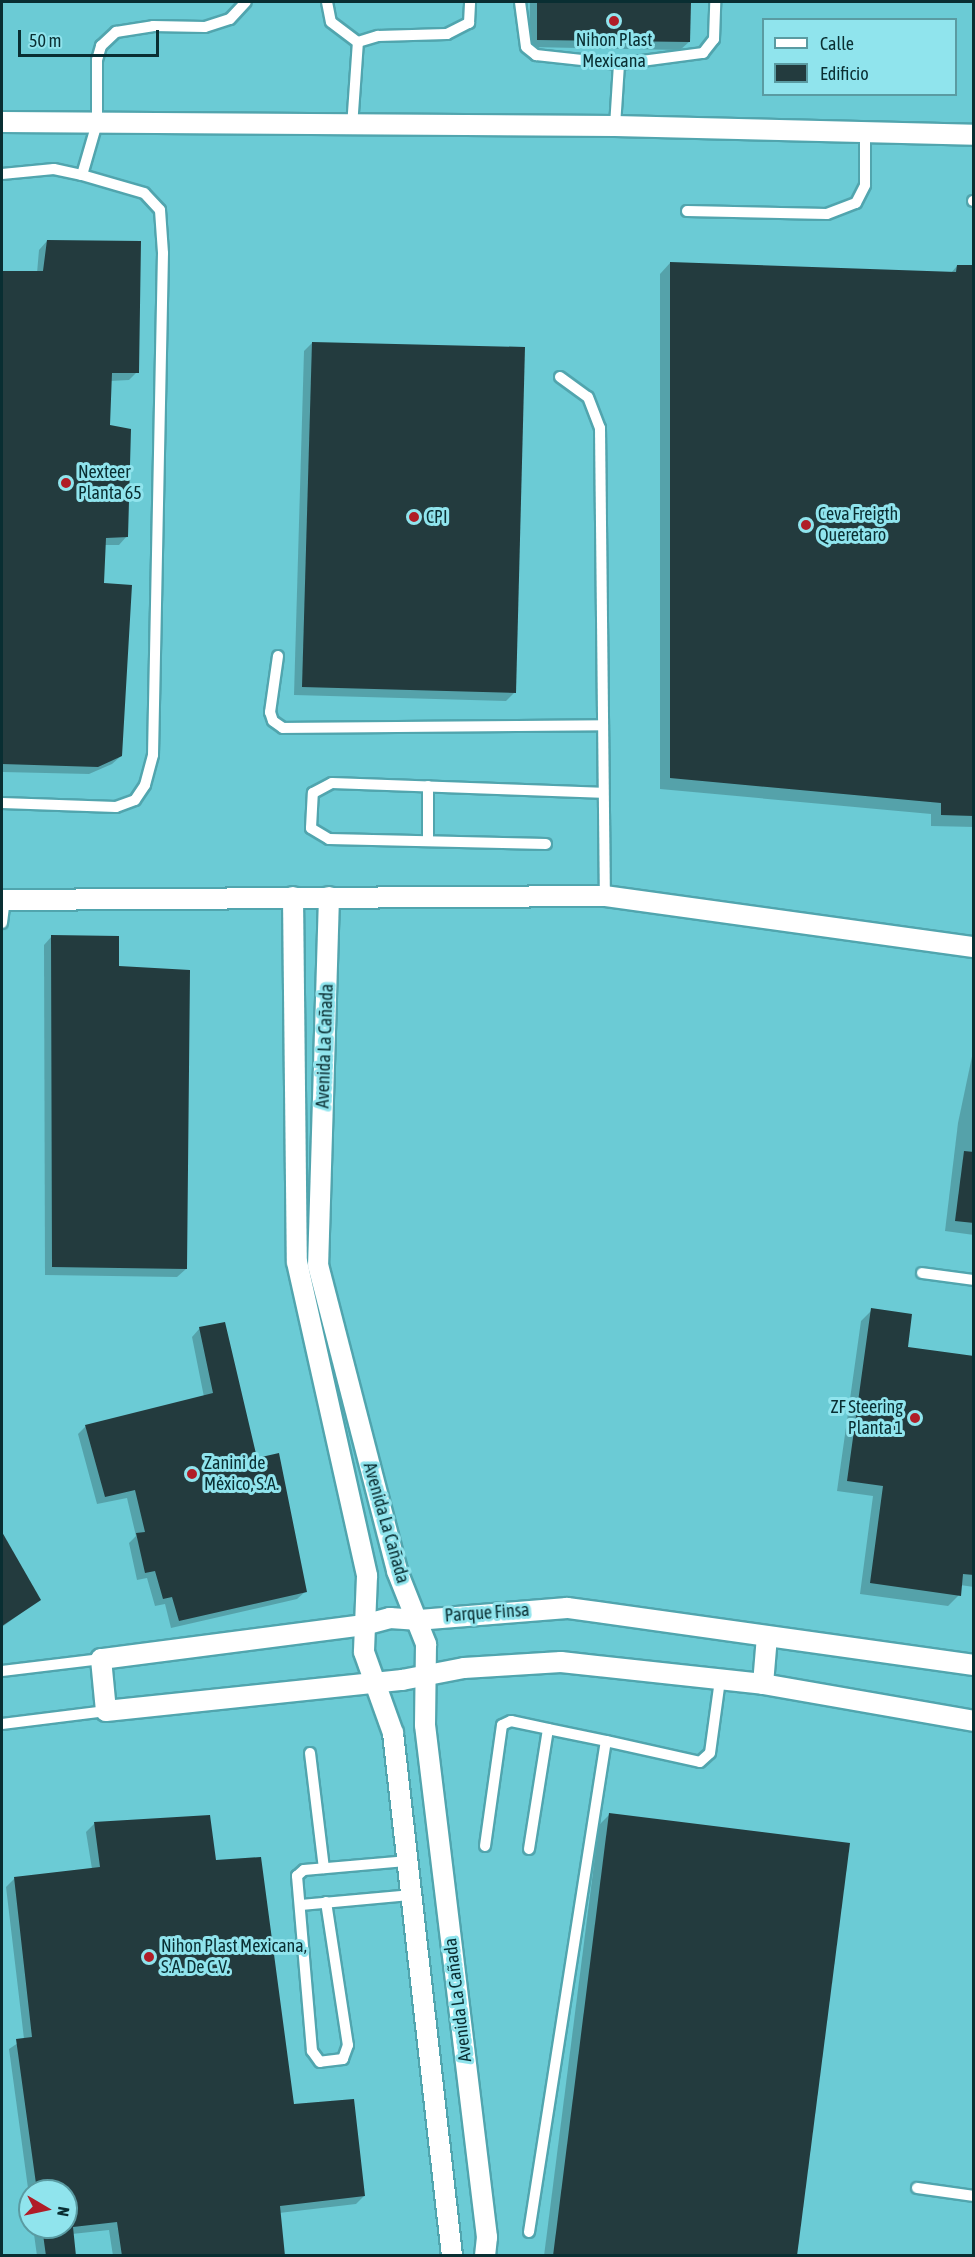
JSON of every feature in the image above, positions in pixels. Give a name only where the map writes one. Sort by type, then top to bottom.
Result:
[{"type":"street","points":[[2,122],[352,127],[615,126],[974,135]]},
{"type":"street","points":[[293,897],[297,1262],[367,1576],[364,1652],[393,1733],[452,2256]]},
{"type":"street","name":"Avenida La Cañada","points":[[329,897],[318,1265],[397,1571],[419,1620],[426,1644],[428,1673],[425,1725],[487,2237],[486,2256]]},
{"type":"street","points":[[3,900],[605,897],[974,947]]},
{"type":"street","name":"Parque Finsa","points":[[101,1659],[364,1625],[390,1618],[419,1620],[567,1608],[974,1665]]},
{"type":"street","points":[[763,1684],[767,1636]]},
{"type":"street","points":[[101,1659],[106,1711],[373,1680],[402,1680],[428,1673],[561,1662],[763,1684],[974,1721]]},
{"type":"lane","points":[[82,175],[97,123],[97,60],[102,46],[116,32],[153,26],[205,27],[230,19],[246,2]]},
{"type":"lane","points":[[327,2],[331,22],[358,42]]},
{"type":"lane","points":[[358,42],[378,36],[447,34],[468,23],[470,2]]},
{"type":"lane","points":[[520,2],[526,47],[536,55],[619,64],[703,54],[714,39],[715,2]]},
{"type":"lane","points":[[352,127],[358,42]]},
{"type":"lane","points":[[615,126],[619,64]]},
{"type":"lane","points":[[687,211],[827,214],[856,203],[865,185],[865,133]]},
{"type":"lane","points":[[2,174],[54,169],[144,193],[160,210],[163,253],[153,755],[145,785],[135,800],[117,807],[2,803]]},
{"type":"lane","points":[[560,377],[588,397],[600,428],[601,793],[605,897]]},
{"type":"lane","points":[[278,656],[270,712],[273,721],[283,728],[601,725]]},
{"type":"lane","points":[[546,844],[329,839],[311,828],[313,793],[332,783],[601,793]]},
{"type":"lane","points":[[428,786],[428,841]]},
{"type":"lane","points":[[2,923],[3,900]]},
{"type":"lane","points":[[922,1273],[974,1280]]},
{"type":"lane","name":"Parque Finsa","points":[[2,1671],[101,1659]]},
{"type":"lane","points":[[485,1846],[502,1725],[511,1721],[700,1762],[710,1753],[720,1680]]},
{"type":"lane","points":[[2,1724],[106,1711]]},
{"type":"lane","points":[[529,1849],[548,1729]]},
{"type":"lane","points":[[529,2232],[606,1741]]},
{"type":"lane","points":[[310,1753],[324,1868]]},
{"type":"lane","points":[[326,1902],[348,2045],[343,2059],[320,2062],[312,2051],[297,1876],[304,1870],[406,1862]]},
{"type":"lane","points":[[301,1905],[410,1894]]},
{"type":"lane","points":[[917,2188],[974,2196]]},
{"type":"shaded area","points":[[2,2],[973,2],[973,2255],[2,2255]]},
{"type":"building","name":"Nihon Plast Mexicana","points":[[537,2],[691,2],[690,42],[537,40]]},
{"type":"building","name":"Nexteer Planta 65","points":[[47,240],[141,241],[139,373],[112,373],[110,425],[131,429],[128,537],[106,538],[104,583],[132,585],[122,756],[98,767],[2,764],[2,271],[43,271]]},
{"type":"building","name":"Ceva Freigth Queretaro","points":[[670,262],[956,272],[957,265],[974,265],[974,816],[941,815],[941,803],[670,778]]},
{"type":"building","name":"CPI","points":[[312,342],[525,347],[516,693],[302,687]]},
{"type":"building","points":[[51,935],[119,936],[119,966],[190,970],[187,1269],[52,1267]]},
{"type":"building","points":[[964,1151],[974,1152],[974,1223],[955,1221]]},
{"type":"building","name":"ZF Steering Planta 1","points":[[871,1308],[912,1314],[908,1347],[974,1356],[974,1575],[963,1574],[961,1596],[870,1583],[883,1486],[847,1481]]},
{"type":"building","name":"Zanini de México, S.A.","points":[[225,1322],[257,1458],[279,1453],[307,1592],[179,1621],[172,1597],[163,1599],[155,1571],[145,1573],[136,1533],[145,1532],[135,1490],[105,1497],[85,1425],[213,1393],[199,1327]]},
{"type":"building","points":[[2,1532],[41,1600],[2,1626]]},
{"type":"building","points":[[609,1813],[850,1843],[797,2256],[553,2256]]},
{"type":"building","name":"Nihon Plast Mexicana, S.A. De C.V.","points":[[210,1815],[216,1860],[261,1857],[294,2104],[354,2099],[365,2196],[280,2206],[285,2256],[122,2256],[117,2222],[78,2226],[78,2179],[35,2179],[16,2039],[32,2037],[14,1877],[100,1867],[94,1822]]},
{"type":"building","name":"Nihon Plast Mexicana, S.A. De C.V.","points":[[44,2239],[74,2239],[76,2256],[46,2256]]},
{"type":"place","name":"Nihon Plast Mexicana","points":[[614,21]]},
{"type":"place","name":"Nexteer Planta 65","points":[[66,483]]},
{"type":"place","name":"CPI","points":[[414,517]]},
{"type":"place","name":"Ceva Freigth Queretaro","points":[[806,525]]},
{"type":"place","name":"ZF Steering Planta 1","points":[[915,1418]]},
{"type":"place","name":"Zanini de México, S.A.","points":[[192,1474]]},
{"type":"place","name":"Nihon Plast Mexicana, S.A. De C.V.","points":[[149,1957]]}]
